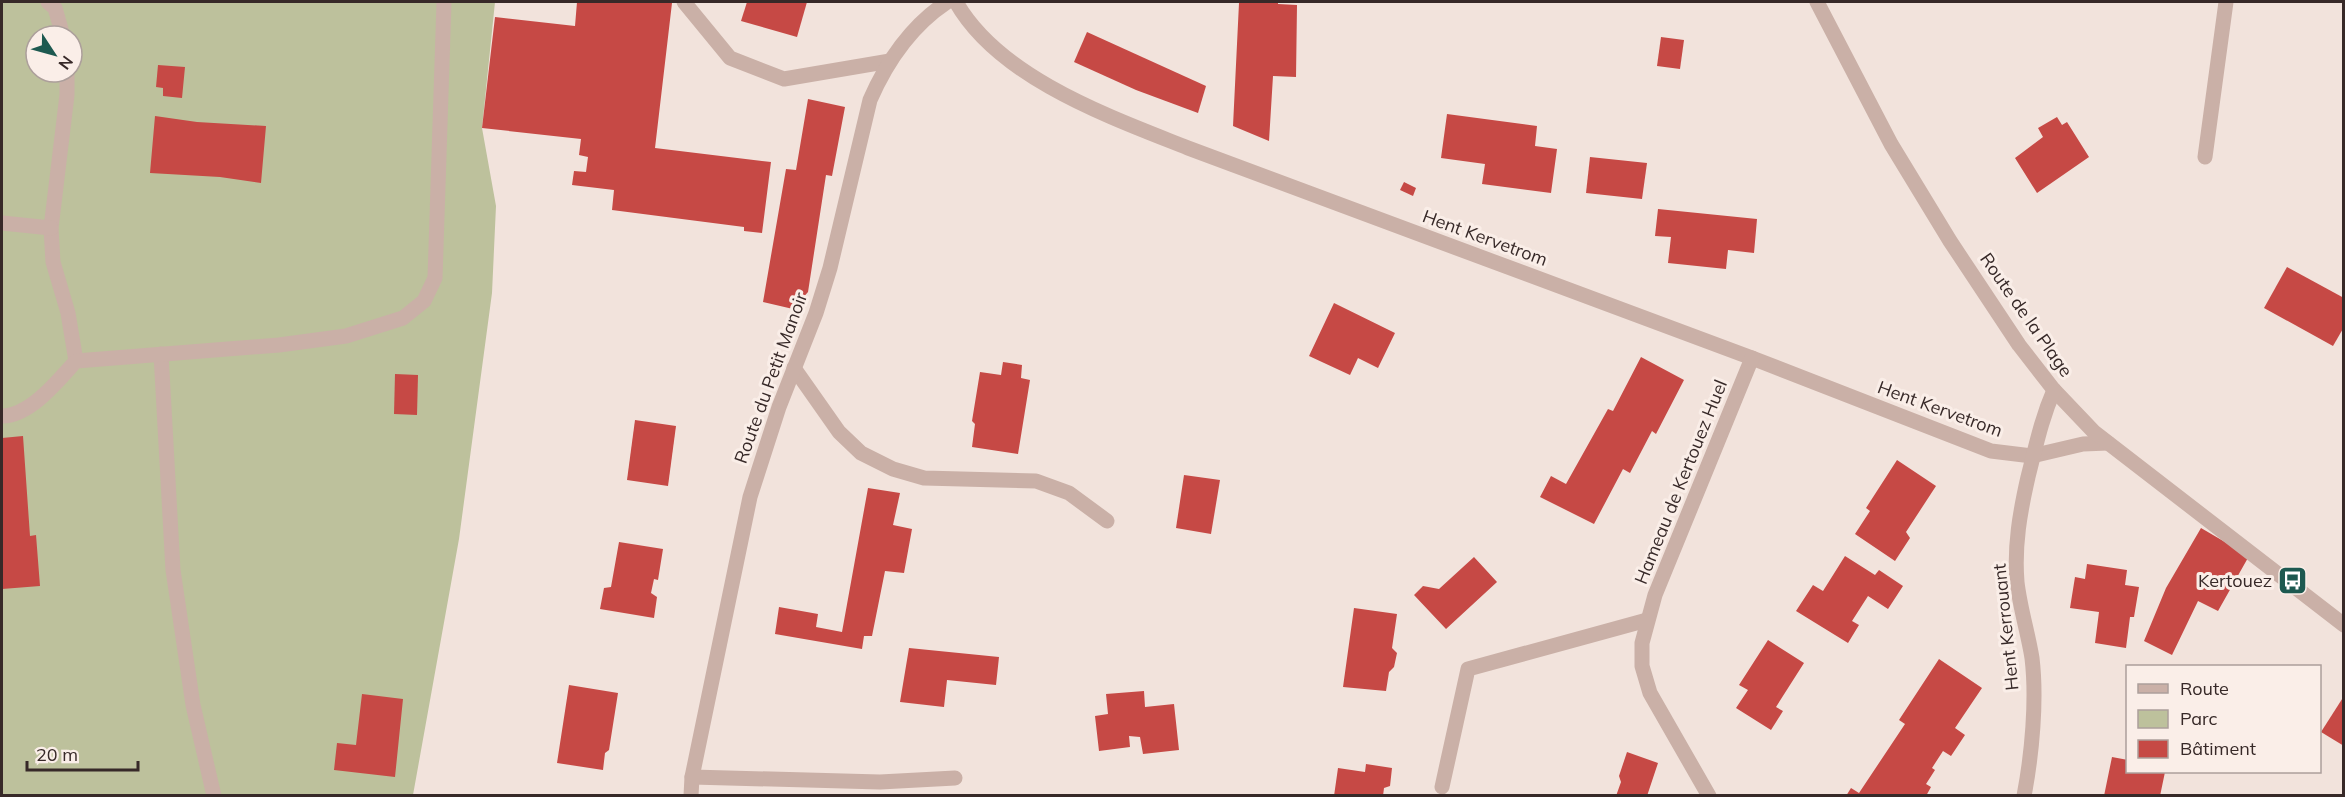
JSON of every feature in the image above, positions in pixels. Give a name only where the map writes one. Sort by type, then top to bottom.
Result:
[{"type":"street","points":[[48,2],[55,8],[60,24]]},
{"type":"street","points":[[2,416],[12,416],[45,395],[76,361],[279,345],[346,336],[403,318],[424,302],[435,278],[444,2]]},
{"type":"street","points":[[684,2],[730,58],[784,79],[890,61]]},
{"type":"street","name":"Route du Petit Manoir","points":[[691,795],[692,777],[750,497],[763,452],[816,313],[826,280],[870,100],[881,75],[905,39],[919,24],[947,2]]},
{"type":"street","name":"Hent Kervetrom","points":[[956,2],[964,16],[978,32],[1024,72],[1122,122],[1752,358],[1991,451],[2032,456]]},
{"type":"street","name":"Route de la Plage","points":[[1817,2],[1892,144],[1944,231],[2019,345],[2054,390],[2108,443],[2343,625]]},
{"type":"street","points":[[2205,157],[2226,2]]},
{"type":"street","points":[[67,84],[51,228],[53,262],[68,313],[76,361]]},
{"type":"street","points":[[2,223],[51,228]]},
{"type":"street","points":[[161,354],[173,570],[193,705],[214,795]]},
{"type":"street","name":"Hameau de Kertouez Huel","points":[[1709,795],[1650,693],[1642,666],[1642,643],[1655,596],[1752,358]]},
{"type":"street","points":[[794,368],[839,432],[861,453],[893,469],[924,478],[1036,481],[1069,493],[1107,521]]},
{"type":"street","name":"Hent Kerrouant","points":[[2024,795],[2033,686],[2032,658],[2017,582],[2018,532],[2032,456],[2042,417],[2054,390]]},
{"type":"street","points":[[2032,456],[2083,444],[2108,443]]},
{"type":"street","points":[[1442,787],[1468,669],[1647,620]]},
{"type":"street","points":[[692,777],[880,782],[956,778]]},
{"type":"green space","points":[[2,2],[495,2],[482,128],[496,206],[492,293],[459,539],[413,795],[2,796]]},
{"type":"building","points":[[577,2],[672,3],[655,148],[771,162],[762,233],[744,231],[744,227],[612,210],[614,190],[572,185],[574,171],[586,172],[588,157],[579,155],[581,139],[482,128],[495,17],[575,26]]},
{"type":"building","points":[[747,2],[807,2],[797,37],[741,21]]},
{"type":"building","points":[[1278,2],[1278,4],[1297,5],[1296,77],[1273,76],[1269,141],[1233,126],[1239,3]]},
{"type":"building","points":[[1087,32],[1206,86],[1198,113],[1136,90],[1074,62]]},
{"type":"building","points":[[1661,37],[1684,40],[1680,69],[1657,66]]},
{"type":"building","points":[[158,65],[185,67],[182,98],[163,96],[163,88],[156,87]]},
{"type":"building","points":[[808,99],[845,107],[832,176],[826,175],[808,292],[793,309],[763,302],[786,169],[796,170]]},
{"type":"building","points":[[1447,114],[1537,126],[1535,146],[1557,149],[1551,193],[1482,184],[1485,164],[1441,158]]},
{"type":"building","points":[[155,116],[197,122],[266,126],[261,183],[220,177],[150,173]]},
{"type":"building","points":[[2057,117],[2062,125],[2067,122],[2089,157],[2037,193],[2015,158],[2043,137],[2038,128]]},
{"type":"building","points":[[1590,157],[1647,163],[1642,199],[1586,193]]},
{"type":"building","points":[[1404,182],[1416,188],[1413,196],[1400,190]]},
{"type":"building","points":[[1658,209],[1757,219],[1754,253],[1728,250],[1726,269],[1668,263],[1671,237],[1655,236]]},
{"type":"building","points":[[2287,267],[2344,298],[2344,327],[2333,346],[2264,308]]},
{"type":"building","points":[[1334,303],[1395,333],[1378,368],[1358,358],[1350,375],[1309,356]]},
{"type":"building","points":[[1641,357],[1684,380],[1656,434],[1652,431],[1630,473],[1623,469],[1594,524],[1540,497],[1551,476],[1566,484],[1608,409],[1613,411]]},
{"type":"building","points":[[1003,362],[1022,365],[1021,378],[1030,380],[1018,454],[972,447],[975,424],[972,421],[980,372],[1001,375]]},
{"type":"building","points":[[395,374],[418,375],[417,415],[394,414]]},
{"type":"building","points":[[635,420],[676,426],[668,486],[627,480]]},
{"type":"building","points":[[23,436],[30,536],[36,535],[40,586],[2,589],[2,438]]},
{"type":"building","points":[[1897,460],[1936,486],[1906,532],[1910,538],[1895,561],[1855,534],[1870,511],[1866,508]]},
{"type":"building","points":[[1184,475],[1220,480],[1211,534],[1176,528]]},
{"type":"building","points":[[868,488],[900,493],[893,525],[912,529],[904,573],[885,571],[872,636],[864,636],[862,649],[775,634],[779,607],[818,614],[816,627],[842,632]]},
{"type":"building","points":[[2201,528],[2249,556],[2218,611],[2198,601],[2172,655],[2144,641],[2166,588]]},
{"type":"building","points":[[619,542],[663,549],[658,580],[654,579],[651,593],[657,597],[654,618],[600,609],[604,588],[611,587]]},
{"type":"building","points":[[1845,556],[1875,575],[1879,570],[1903,586],[1888,609],[1868,596],[1852,621],[1859,625],[1848,643],[1796,611],[1813,585],[1823,591]]},
{"type":"building","points":[[1474,557],[1497,582],[1446,629],[1414,595],[1423,586],[1439,589]]},
{"type":"building","points":[[2087,564],[2127,570],[2125,585],[2139,587],[2134,617],[2130,617],[2126,648],[2095,643],[2099,612],[2070,608],[2075,577],[2085,579]]},
{"type":"building","points":[[1354,608],[1397,614],[1392,648],[1397,653],[1394,667],[1389,672],[1386,691],[1343,687]]},
{"type":"building","points":[[1768,640],[1804,663],[1776,707],[1783,711],[1771,730],[1736,708],[1748,690],[1739,685]]},
{"type":"building","points":[[909,648],[999,657],[996,685],[947,680],[944,707],[900,702]]},
{"type":"building","points":[[1939,659],[1982,688],[1955,728],[1965,735],[1951,756],[1943,751],[1932,768],[1935,770],[1926,784],[1931,787],[1926,796],[1846,796],[1851,788],[1859,793],[1905,724],[1899,720]]},
{"type":"building","points":[[569,685],[618,693],[609,750],[605,753],[603,770],[557,763]]},
{"type":"building","points":[[1144,691],[1145,707],[1174,704],[1179,750],[1143,754],[1140,737],[1129,736],[1130,747],[1099,751],[1095,716],[1108,714],[1106,694]]},
{"type":"building","points":[[362,694],[403,699],[395,777],[334,770],[337,743],[356,745]]},
{"type":"building","points":[[2344,696],[2344,746],[2321,732]]},
{"type":"building","points":[[1627,752],[1658,763],[1647,796],[1616,796],[1621,782],[1619,776]]},
{"type":"building","points":[[2112,757],[2126,760],[2126,773],[2165,773],[2160,796],[2104,796]]},
{"type":"building","points":[[1366,764],[1392,768],[1390,786],[1384,788],[1383,796],[1334,796],[1338,768],[1365,772]]},
{"type":"place","name":"Kertouez","points":[[2293,581]]}]
